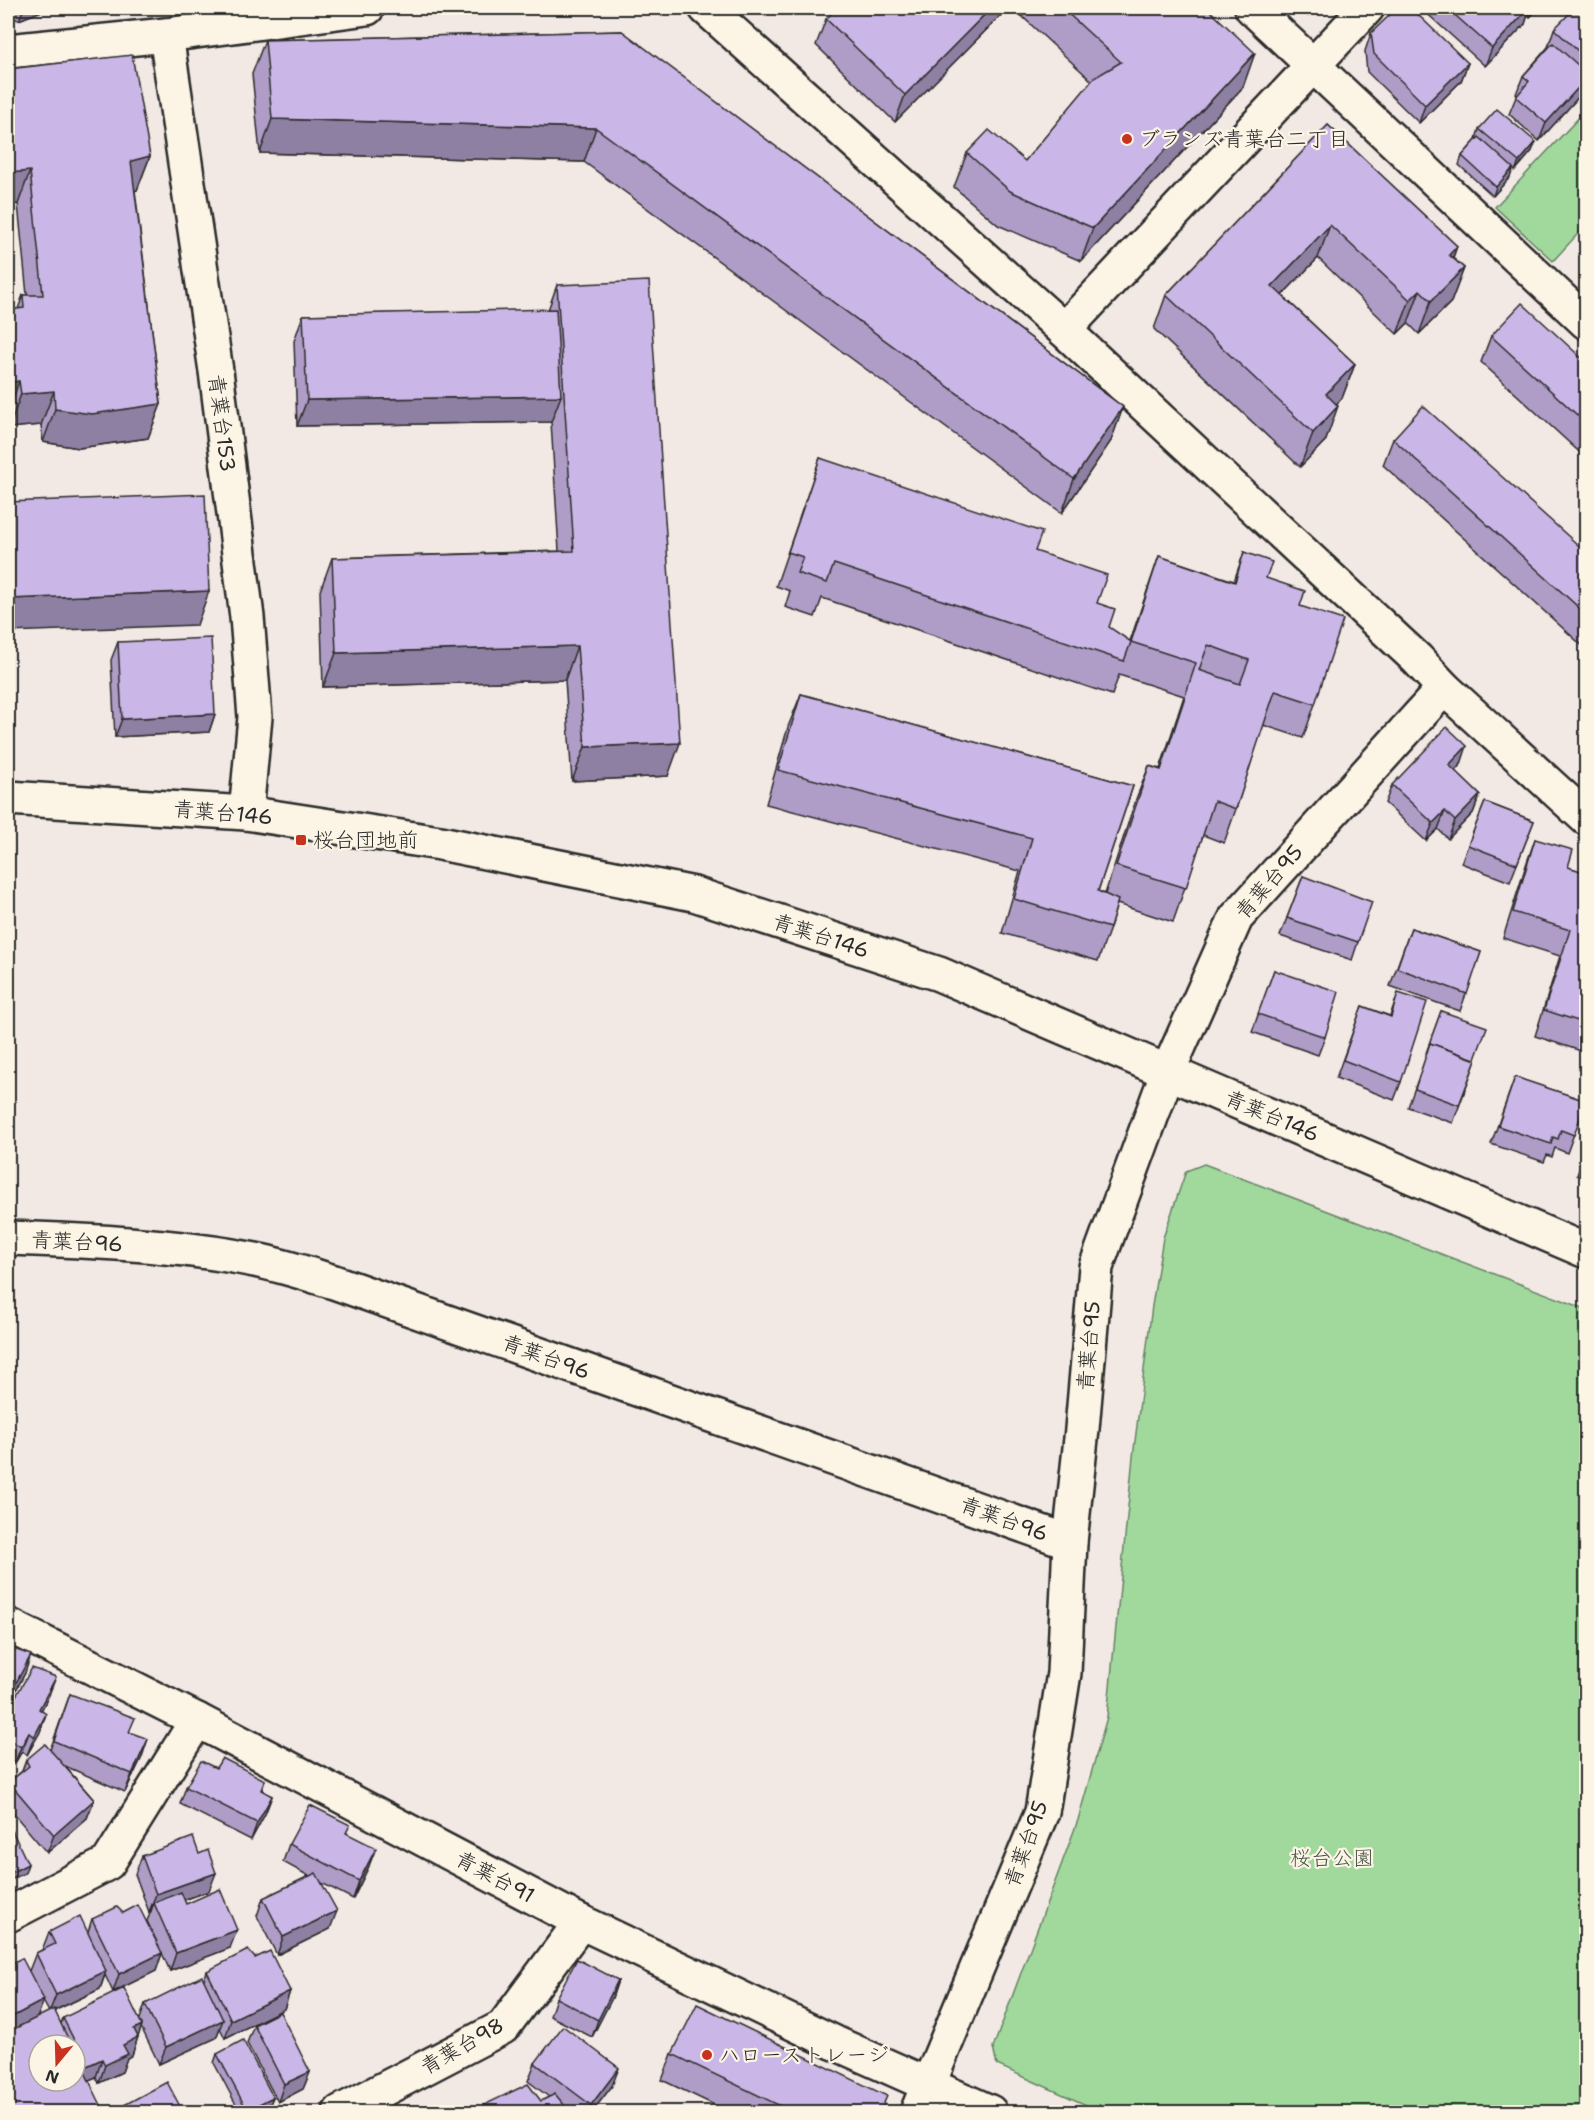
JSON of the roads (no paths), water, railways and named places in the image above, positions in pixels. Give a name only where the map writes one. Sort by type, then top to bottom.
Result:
[{"type":"street","points":[[8,51],[166,35],[367,8]]},
{"type":"street","points":[[706,8],[1064,330],[1408,651],[1444,688],[1587,818]]},
{"type":"street","points":[[1252,8],[1587,322]]},
{"type":"street","points":[[1064,330],[1367,8]]},
{"type":"street","name":"青葉台153","points":[[166,35],[216,371],[247,617],[255,717],[246,813]]},
{"type":"street","name":"青葉台95","points":[[922,2099],[1042,1812],[1064,1672],[1070,1542],[1096,1267],[1168,1071],[1236,918],[1444,688]]},
{"type":"street","name":"青葉台146","points":[[8,798],[246,813],[440,843],[694,894],[939,974],[1587,1251]]},
{"type":"street","name":"青葉台96","points":[[8,1238],[195,1250],[257,1260],[334,1282],[1070,1542]]},
{"type":"street","name":"青葉台91","points":[[8,1625],[196,1720],[922,2099],[990,2112]]},
{"type":"street","points":[[8,1915],[108,1863],[196,1720]]},
{"type":"street","name":"青葉台98","points":[[340,2112],[503,2026],[581,1922]]},
{"type":"place","name":"ブランズ青葉台二丁目","points":[[1127,139]]},
{"type":"place","name":"桜台団地前","points":[[301,840]]},
{"type":"place","name":"ハローストレージ","points":[[707,2055]]},
{"type":"park label","name":"桜台公園","points":[[1332,1858]]}]
